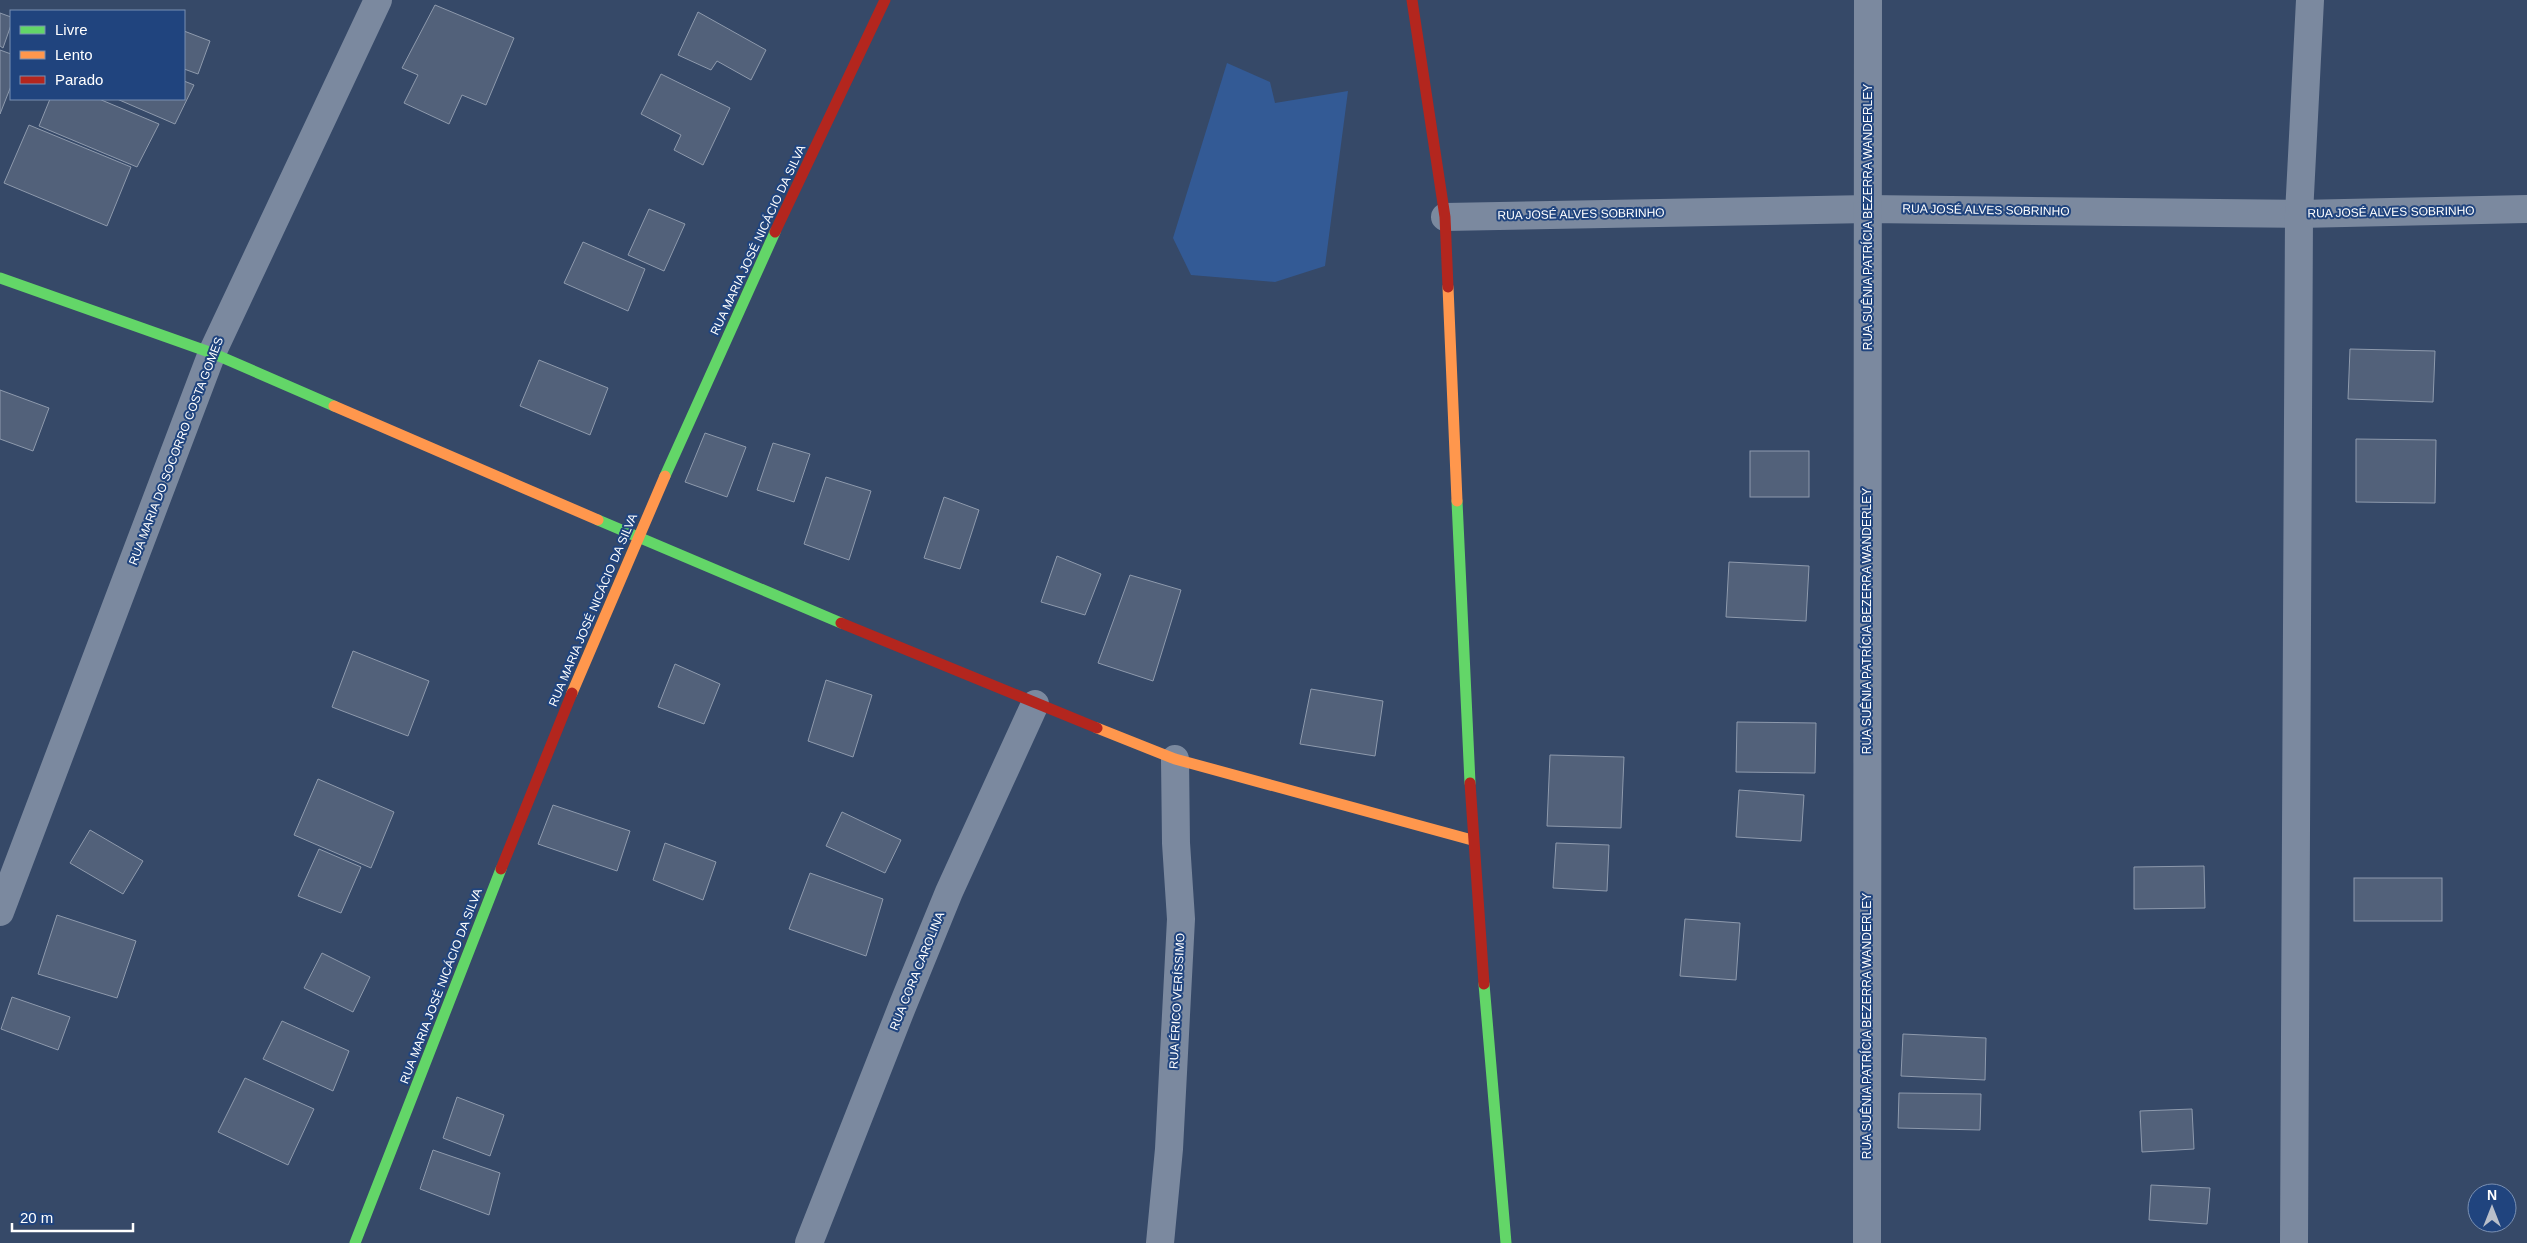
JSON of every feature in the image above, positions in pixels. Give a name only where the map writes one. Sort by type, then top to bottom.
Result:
[{"type":"street","name":"RUA MARIA DO SOCORRO COSTA GOMES","points":[[0,912],[212,353],[378,0]]},
{"type":"street","name":"RUA MARIA JOSÉ NICÁCIO DA SILVA","points":[[355,1243],[510,847],[638,538],[786,209],[885,0]]},
{"type":"street","points":[[1412,0],[1445,217],[1472,840],[1506,1243]]},
{"type":"street","name":"RUA SUÊNIA PATRÍCIA BEZERRA WANDERLEY","points":[[1867,1243],[1868,0]]},
{"type":"street","points":[[2294,1243],[2299,214],[2310,0]]},
{"type":"street","name":"RUA JOSÉ ALVES SOBRINHO","points":[[1445,217],[1868,209],[2299,214],[2527,209]]},
{"type":"street","points":[[0,278],[212,353],[638,538],[1035,704],[1175,758],[1472,840]]},
{"type":"street","name":"RUA CORA CAROLINA","points":[[809,1243],[949,892],[1035,704]]},
{"type":"street","name":"RUA ÉRICO VERÍSSIMO","points":[[1160,1243],[1169,1149],[1181,919],[1176,843],[1175,758]]},
{"type":"shaded area","points":[[1227,63],[1270,82],[1275,103],[1348,91],[1325,266],[1275,282],[1191,275],[1173,238]]},
{"type":"building","points":[[435,5],[514,38],[486,105],[462,95],[449,124],[404,103],[418,75],[402,68]]},
{"type":"building","points":[[698,12],[766,50],[751,80],[717,61],[711,70],[678,55]]},
{"type":"building","points":[[0,13],[10,17],[10,28],[3,48],[0,46]]},
{"type":"building","points":[[185,31],[210,41],[198,74],[185,69]]},
{"type":"building","points":[[0,50],[10,54],[10,89],[0,114]]},
{"type":"building","points":[[661,74],[730,108],[703,165],[674,150],[681,135],[641,114]]},
{"type":"building","points":[[185,81],[194,85],[175,124],[119,100],[185,100]]},
{"type":"building","points":[[50,100],[101,100],[159,124],[137,167],[39,126]]},
{"type":"building","points":[[29,125],[131,167],[107,226],[4,183]]},
{"type":"building","points":[[649,209],[685,224],[664,271],[628,255]]},
{"type":"building","points":[[583,242],[645,269],[628,311],[564,283]]},
{"type":"building","points":[[2350,349],[2435,351],[2433,402],[2348,399]]},
{"type":"building","points":[[539,360],[608,388],[590,435],[520,406]]},
{"type":"building","points":[[0,390],[49,408],[33,451],[0,439]]},
{"type":"building","points":[[705,433],[746,447],[727,497],[685,482]]},
{"type":"building","points":[[2356,439],[2436,440],[2435,503],[2356,502]]},
{"type":"building","points":[[773,443],[810,454],[794,502],[757,490]]},
{"type":"building","points":[[1750,451],[1809,451],[1809,497],[1750,497]]},
{"type":"building","points":[[826,477],[871,491],[849,560],[804,544]]},
{"type":"building","points":[[944,497],[979,510],[960,569],[924,558]]},
{"type":"building","points":[[1057,556],[1101,574],[1085,615],[1041,602]]},
{"type":"building","points":[[1729,562],[1809,566],[1806,621],[1726,617]]},
{"type":"building","points":[[1130,575],[1181,590],[1153,681],[1098,663]]},
{"type":"building","points":[[353,651],[429,681],[408,736],[332,707]]},
{"type":"building","points":[[675,664],[720,684],[704,724],[658,707]]},
{"type":"building","points":[[826,680],[872,695],[853,757],[808,741]]},
{"type":"building","points":[[1311,689],[1383,701],[1375,756],[1300,744]]},
{"type":"building","points":[[1737,722],[1816,723],[1815,773],[1736,772]]},
{"type":"building","points":[[1550,755],[1624,757],[1621,828],[1547,826]]},
{"type":"building","points":[[318,779],[394,812],[371,868],[294,835]]},
{"type":"building","points":[[1739,790],[1804,795],[1801,841],[1736,837]]},
{"type":"building","points":[[553,805],[630,831],[617,871],[538,844]]},
{"type":"building","points":[[842,812],[901,840],[885,873],[826,846]]},
{"type":"building","points":[[90,830],[143,861],[123,894],[70,863]]},
{"type":"building","points":[[665,843],[716,862],[703,900],[653,880]]},
{"type":"building","points":[[1556,843],[1609,845],[1607,891],[1553,888]]},
{"type":"building","points":[[319,849],[361,867],[341,913],[298,896]]},
{"type":"building","points":[[2204,866],[2205,908],[2134,909],[2134,867]]},
{"type":"building","points":[[810,873],[883,899],[866,956],[789,929]]},
{"type":"building","points":[[2354,878],[2442,878],[2442,921],[2354,921]]},
{"type":"building","points":[[57,915],[136,941],[117,998],[38,974]]},
{"type":"building","points":[[1685,919],[1740,923],[1736,980],[1680,976]]},
{"type":"building","points":[[322,953],[370,977],[353,1012],[304,988]]},
{"type":"building","points":[[12,997],[70,1017],[58,1050],[1,1029]]},
{"type":"building","points":[[282,1021],[349,1051],[333,1091],[263,1059]]},
{"type":"building","points":[[1903,1034],[1986,1038],[1985,1080],[1901,1076]]},
{"type":"building","points":[[245,1078],[314,1109],[288,1165],[218,1132]]},
{"type":"building","points":[[1899,1093],[1981,1094],[1980,1130],[1898,1128]]},
{"type":"building","points":[[457,1097],[504,1115],[490,1156],[443,1138]]},
{"type":"building","points":[[2192,1109],[2194,1149],[2142,1152],[2140,1111]]},
{"type":"building","points":[[433,1150],[500,1173],[489,1215],[420,1189]]},
{"type":"building","points":[[2151,1185],[2210,1188],[2207,1224],[2149,1220]]},
{"type":"traffic: fast","points":[[665,476],[775,232]]},
{"type":"traffic: fast","points":[[0,278],[212,353],[334,406]]},
{"type":"traffic: fast","points":[[1457,501],[1470,783]]},
{"type":"traffic: fast","points":[[598,520],[841,623]]},
{"type":"traffic: fast","points":[[355,1243],[501,869]]},
{"type":"traffic: fast","points":[[1484,984],[1506,1243]]},
{"type":"traffic: slow","points":[[1448,287],[1457,501]]},
{"type":"traffic: slow","points":[[334,406],[598,520]]},
{"type":"traffic: slow","points":[[572,693],[665,476]]},
{"type":"traffic: slow","points":[[1097,728],[1175,759],[1472,840]]},
{"type":"traffic: jam","points":[[775,232],[885,0]]},
{"type":"traffic: jam","points":[[1412,0],[1445,217],[1448,287]]},
{"type":"traffic: jam","points":[[841,623],[1097,728]]},
{"type":"traffic: jam","points":[[501,869],[572,693]]},
{"type":"traffic: jam","points":[[1470,783],[1484,984]]}]
